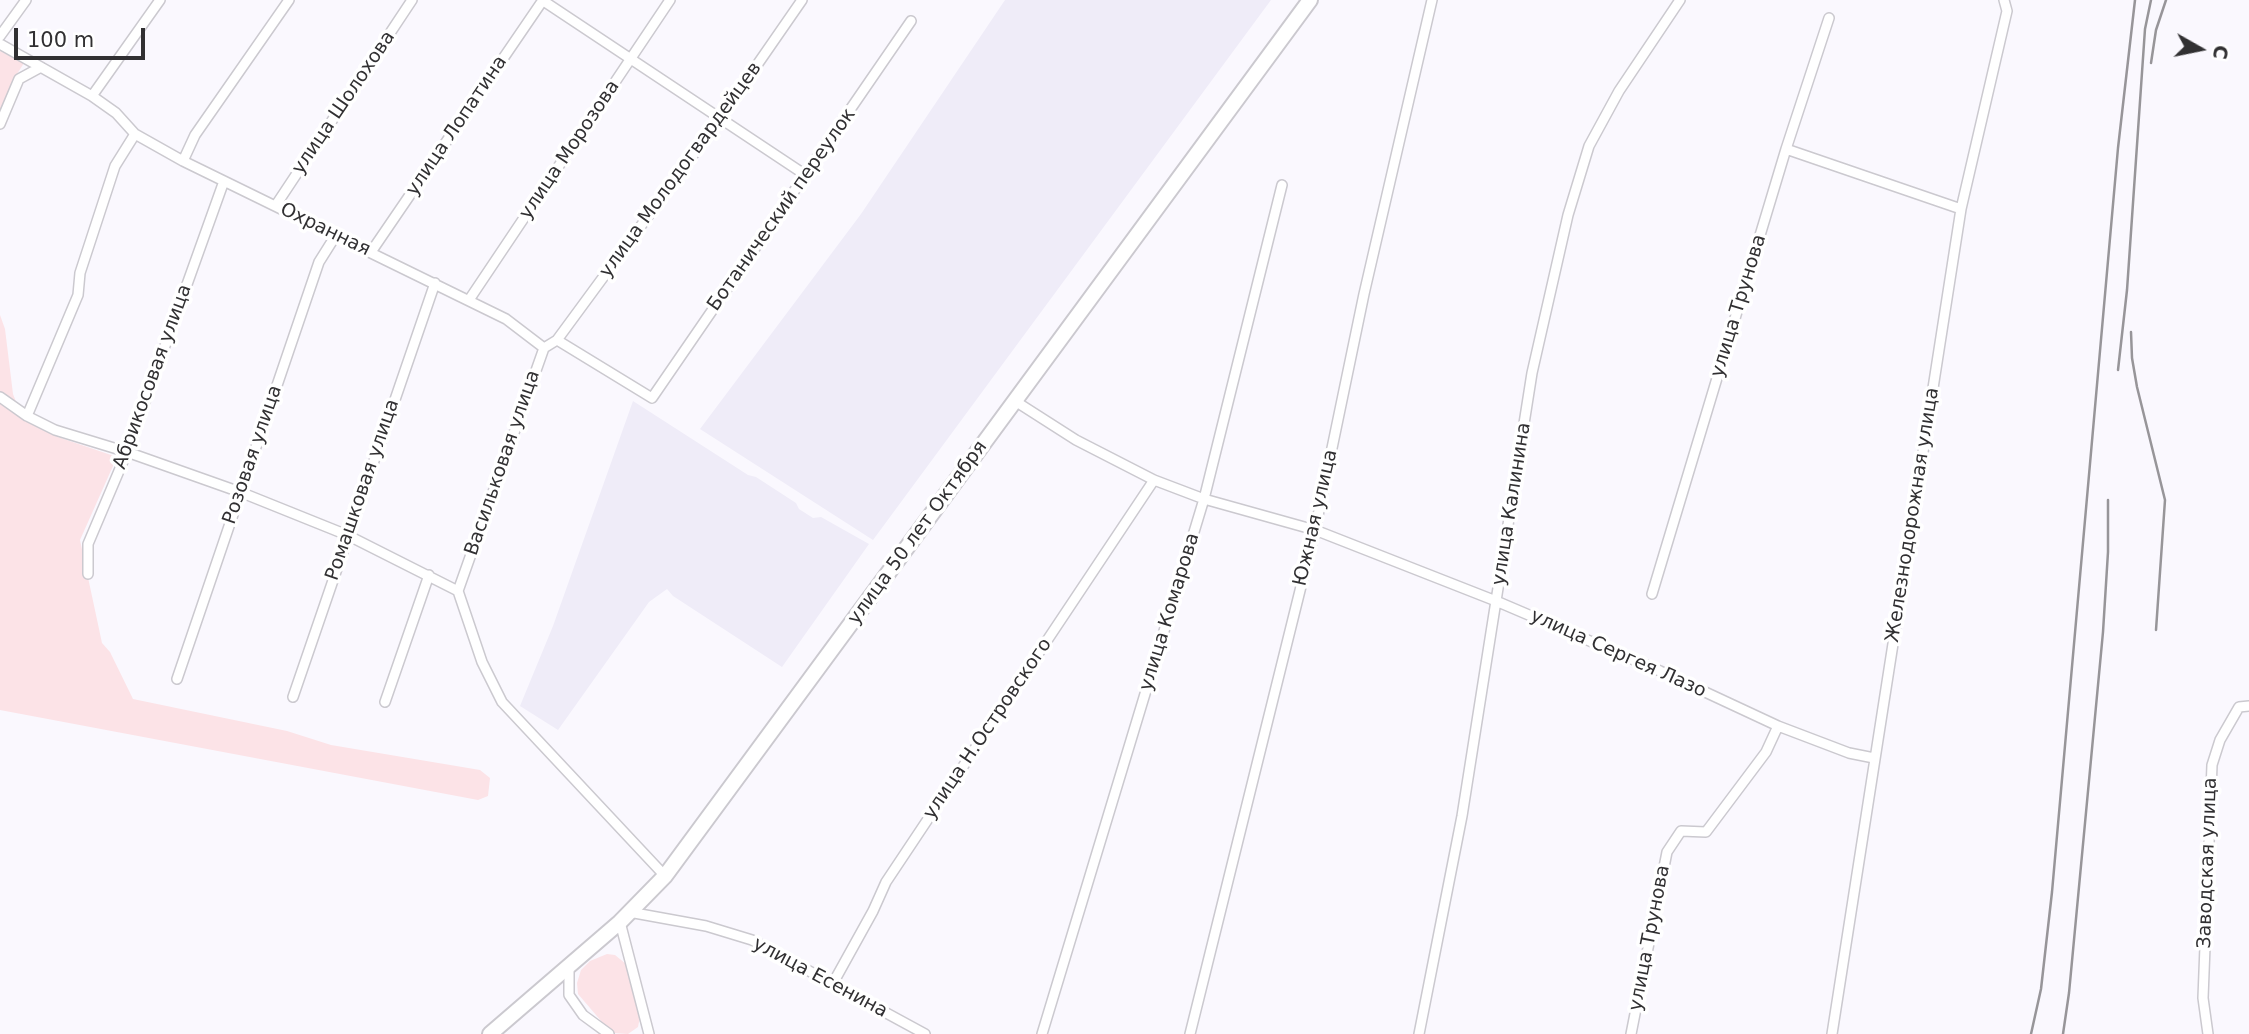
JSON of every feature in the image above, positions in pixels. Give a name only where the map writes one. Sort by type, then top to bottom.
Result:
[{"type":"main road","name":"улица 50 лет Октября","points":[[490,1034],[625,917],[665,876],[1310,0]]},
{"type":"street","points":[[0,36],[26,0]]},
{"type":"street","points":[[92,96],[160,0]]},
{"type":"street","points":[[183,161],[195,135],[289,0]]},
{"type":"street","name":"улица Шолохова","points":[[276,205],[412,0]]},
{"type":"street","points":[[542,0],[630,60],[722,117],[807,176]]},
{"type":"street","name":"улица Лопатина","points":[[371,252],[542,0]]},
{"type":"street","name":"улица Морозова","points":[[469,300],[670,0]]},
{"type":"street","name":"улица Молодогвардейцев","points":[[557,340],[722,117],[802,0]]},
{"type":"street","name":"Южная улица","points":[[1190,1034],[1315,530],[1364,294],[1432,0]]},
{"type":"street","name":"улица Калинина","points":[[1419,1034],[1462,816],[1532,373],[1568,215],[1589,146],[1619,90],[1680,0]]},
{"type":"street","name":"Железнодорожная улица","points":[[1832,1034],[1961,209],[2007,11],[2004,0]]},
{"type":"street","name":"улица Трунова","points":[[1653,594],[1786,149],[1829,18]]},
{"type":"street","name":"Ботанический переулок","points":[[557,340],[652,398],[911,21]]},
{"type":"street","name":"Охранная","points":[[0,44],[92,96],[116,113],[135,134],[183,161],[506,319],[544,348]]},
{"type":"street","points":[[0,124],[19,79],[41,67]]},
{"type":"street","points":[[27,416],[78,295],[79,273],[115,166],[135,134]]},
{"type":"street","points":[[1786,149],[1961,209]]},
{"type":"street","name":"Абрикосовая улица","points":[[88,574],[88,544],[127,452],[225,181]]},
{"type":"street","name":"улица Комарова","points":[[1042,1034],[1204,499],[1282,185]]},
{"type":"street","name":"Розовая улица","points":[[177,679],[319,262],[336,235]]},
{"type":"street","name":"Ромашковая улица","points":[[293,697],[435,283]]},
{"type":"street","points":[[544,348],[557,340]]},
{"type":"street","name":"Васильковая улица","points":[[458,591],[544,348]]},
{"type":"street","points":[[0,397],[27,416],[55,430],[240,492],[347,535],[458,591],[482,662],[502,702],[665,876]]},
{"type":"street","name":"улица Сергея Лазо","points":[[1015,401],[1076,440],[1154,480],[1204,499],[1315,530],[1496,601],[1660,671],[1778,726],[1849,753],[1874,758]]},
{"type":"street","name":"улица Н.Островского","points":[[832,985],[873,911],[886,881],[1154,480]]},
{"type":"street","points":[[385,702],[429,575]]},
{"type":"street","name":"Заводская улица","points":[[2208,1034],[2203,998],[2212,765],[2220,740],[2239,707],[2249,706]]},
{"type":"street","name":"улица Трунова","points":[[1631,1034],[1667,852],[1681,831],[1706,832],[1766,752],[1778,726]]},
{"type":"street","points":[[625,917],[648,1031],[636,1034]]},
{"type":"street","name":"улица Есенина","points":[[625,917],[706,926],[752,940],[925,1034]]},
{"type":"street","points":[[569,967],[569,995],[583,1015],[609,1034]]},
{"type":"shaded area","points":[[1005,0],[1271,0],[873,540],[700,429],[861,214]]},
{"type":"shaded area","points":[[0,51],[24,63],[12,82],[0,111]]},
{"type":"shaded area","points":[[0,315],[5,329],[13,394],[23,420],[55,436],[117,457],[80,540],[102,643],[110,652],[133,699],[287,731],[331,745],[480,770],[490,778],[488,796],[478,800],[0,710]]},
{"type":"shaded area","points":[[633,401],[796,503],[799,509],[813,518],[821,517],[869,544],[782,667],[673,596],[667,589],[649,602],[558,730],[520,706],[553,626]]},
{"type":"shaded area","points":[[607,954],[615,955],[626,964],[640,1017],[638,1027],[628,1034],[613,1033],[608,1029],[578,994],[577,983],[581,970],[590,961]]},
{"type":"railway","points":[[2031,1034],[2041,989],[2052,892],[2118,148],[2135,0]]},
{"type":"railway","points":[[2118,370],[2127,290],[2145,29],[2151,0]]},
{"type":"railway","points":[[2151,63],[2156,30],[2166,0]]},
{"type":"railway","points":[[2131,332],[2137,387],[2165,500],[2156,630]]},
{"type":"railway","points":[[2063,1034],[2103,632],[2108,500]]}]
